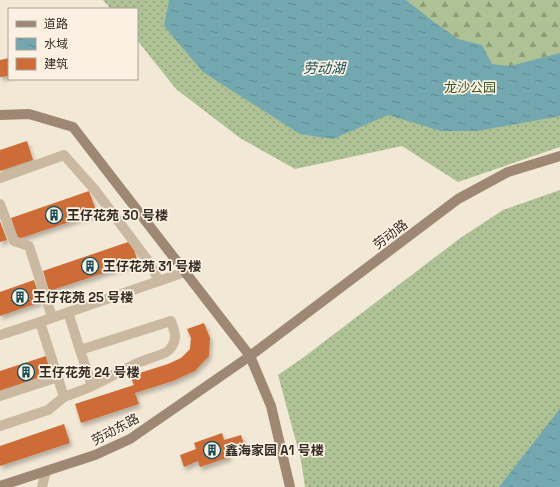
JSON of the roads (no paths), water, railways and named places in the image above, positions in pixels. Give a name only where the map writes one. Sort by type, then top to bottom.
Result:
[{"type":"main road","points":[[0,115],[28,114],[73,127],[250,356],[271,406],[290,487]]},
{"type":"main road","name":"劳动路","points":[[250,356],[458,199],[508,172],[560,156]]},
{"type":"main road","name":"劳动东路","points":[[0,486],[95,455],[130,439],[250,356]]},
{"type":"street","points":[[0,178],[64,155],[95,190],[149,262],[159,281]]},
{"type":"street","points":[[0,204],[14,241],[29,246],[52,317]]},
{"type":"street","points":[[0,335],[185,272]]},
{"type":"street","points":[[68,312],[92,386]]},
{"type":"street","points":[[0,426],[48,410],[64,396],[92,386],[126,368],[169,351],[174,343],[176,334],[171,321],[80,350]]},
{"type":"street","points":[[40,322],[64,396]]},
{"type":"street","points":[[0,396],[58,377]]},
{"type":"street","points":[[42,487],[46,471]]},
{"type":"water","name":"劳动湖","points":[[169,0],[406,0],[458,39],[482,45],[492,64],[510,66],[560,53],[560,116],[477,131],[441,131],[388,115],[333,139],[300,134],[203,72],[164,26]]},
{"type":"water","points":[[560,408],[560,487],[499,487],[555,415]]},
{"type":"place","name":"王仔花苑 30 号楼","points":[[54,215]]},
{"type":"place","name":"王仔花苑 31 号楼","points":[[90,266]]},
{"type":"place","name":"王仔花苑 25 号楼","points":[[20,297]]},
{"type":"place","name":"王仔花苑 24 号楼","points":[[26,372]]},
{"type":"place","name":"鑫海家园 A1 号楼","points":[[212,450]]},
{"type":"park label","name":"龙沙公园","points":[[470,87]]}]
